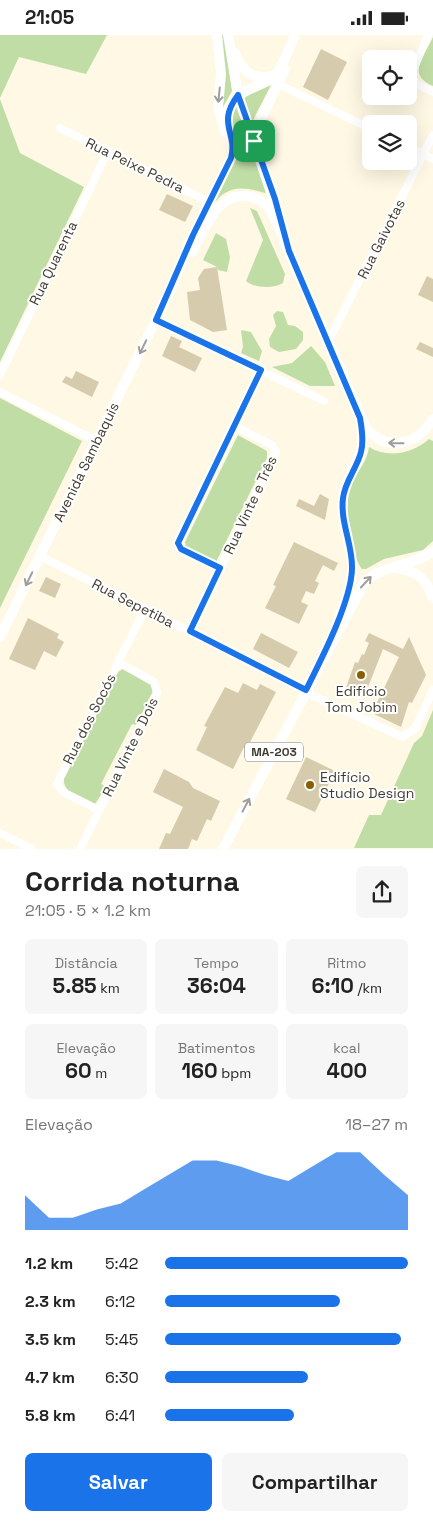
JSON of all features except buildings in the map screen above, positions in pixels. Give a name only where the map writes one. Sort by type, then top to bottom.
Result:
[{"type":"main road","points":[[217,35],[221,74],[218,114],[232,148]]},
{"type":"main road","points":[[238,95],[270,79],[278,71],[295,35]]},
{"type":"main road","points":[[254,141],[258,123],[302,35]]},
{"type":"main road","points":[[229,37],[240,65],[245,71],[263,77],[270,76],[278,71]]},
{"type":"main road","points":[[229,37],[238,95],[275,199],[289,251],[360,418],[374,436],[384,442],[398,444],[417,438],[433,419]]},
{"type":"main road","name":"Avenida Sambaquis","points":[[0,637],[172,287],[209,202],[231,158],[232,148],[227,116],[230,107],[238,95]]},
{"type":"main road","name":"Avenida Sambaquis","points":[[172,287],[220,205],[228,199],[240,196],[251,197],[265,203],[272,213],[289,251]]},
{"type":"main road","points":[[324,655],[351,579],[352,561],[344,525],[343,505],[346,487],[362,449],[360,418]]},
{"type":"main road","name":"MA-203","points":[[223,849],[324,655],[364,583],[374,574],[423,558],[433,551]]},
{"type":"main road","points":[[392,568],[406,569],[420,576],[428,584],[433,598]]},
{"type":"street","points":[[210,35],[218,46]]},
{"type":"street","points":[[428,35],[411,75],[416,83],[433,92]]},
{"type":"street","points":[[278,84],[362,125]]},
{"type":"street","name":"Rua Peixe Pedra","points":[[60,128],[209,202]]},
{"type":"street","name":"Rua Gaivotas","points":[[328,342],[433,135]]},
{"type":"street","name":"Rua Quarenta","points":[[0,375],[108,151]]},
{"type":"street","points":[[417,151],[433,159]]},
{"type":"street","points":[[156,320],[324,401]]},
{"type":"street","points":[[220,568],[181,549],[178,543],[261,370]]},
{"type":"street","points":[[0,392],[97,441]]},
{"type":"street","name":"Rua Vinte e Três","points":[[190,631],[276,452],[272,445],[234,426]]},
{"type":"street","name":"Rua Sepetiba","points":[[40,556],[305,691],[402,737],[415,729],[433,690]]},
{"type":"street","name":"Rua dos Socós","points":[[99,810],[63,793],[57,784],[145,609]]},
{"type":"street","name":"Rua Vinte e Dois","points":[[80,849],[157,693],[154,682],[118,662]]},
{"type":"street","points":[[0,833],[32,849]]},
{"type":"green space","points":[[0,35],[107,35],[86,74],[19,57],[0,98]]},
{"type":"green space","points":[[221,35],[224,35],[232,91],[223,107]]},
{"type":"green space","points":[[433,37],[433,86],[420,77],[419,71],[422,58]]},
{"type":"green space","points":[[271,85],[252,122],[243,96]]},
{"type":"green space","points":[[0,99],[20,153],[84,187],[0,362]]},
{"type":"green space","points":[[236,106],[267,191],[265,193],[250,189],[234,189],[223,194],[213,204],[236,158],[231,117]]},
{"type":"green space","points":[[250,208],[257,211],[285,274],[283,283],[279,285],[269,287],[258,286],[246,281],[263,240]]},
{"type":"green space","points":[[216,233],[226,239],[230,257],[227,272],[218,270],[217,267],[203,260]]},
{"type":"green space","points":[[277,311],[283,312],[288,325],[295,326],[303,332],[303,340],[296,349],[279,352],[270,347],[269,339],[276,326],[273,315]]},
{"type":"green space","points":[[241,330],[251,332],[262,351],[259,361],[241,353],[243,347]]},
{"type":"green space","points":[[311,346],[325,362],[335,386],[310,386],[272,367],[292,363]]},
{"type":"green space","points":[[0,398],[82,441],[0,608]]},
{"type":"green space","points":[[238,435],[267,451],[267,458],[216,562],[186,547],[185,542]]},
{"type":"green space","points":[[429,439],[433,441],[433,541],[423,550],[384,559],[366,569],[362,569],[357,561],[350,540],[347,504],[351,485],[364,462],[369,447],[385,453],[400,453],[416,448]]},
{"type":"green space","points":[[123,669],[151,685],[153,691],[136,725],[132,724],[101,784],[106,787],[95,804],[79,798],[70,792],[64,784],[64,778],[118,672]]},
{"type":"green space","points":[[433,710],[433,848],[354,848],[369,815],[381,815],[414,743],[422,736]]},
{"type":"place","name":"Edifício Tom Jobim","points":[[361,675]]},
{"type":"place","name":"Edifício Studio Design","points":[[310,785]]},
{"type":"route","points":[[238,95],[254,141],[275,199],[289,251],[360,418],[362,431],[363,443],[361,453],[346,487],[343,505],[344,525],[352,561],[350,584],[324,655],[306,690],[190,631],[220,568],[181,549],[178,543],[179,538],[261,370],[156,320],[193,235],[231,158],[232,150],[227,120],[230,107],[238,95]]}]
